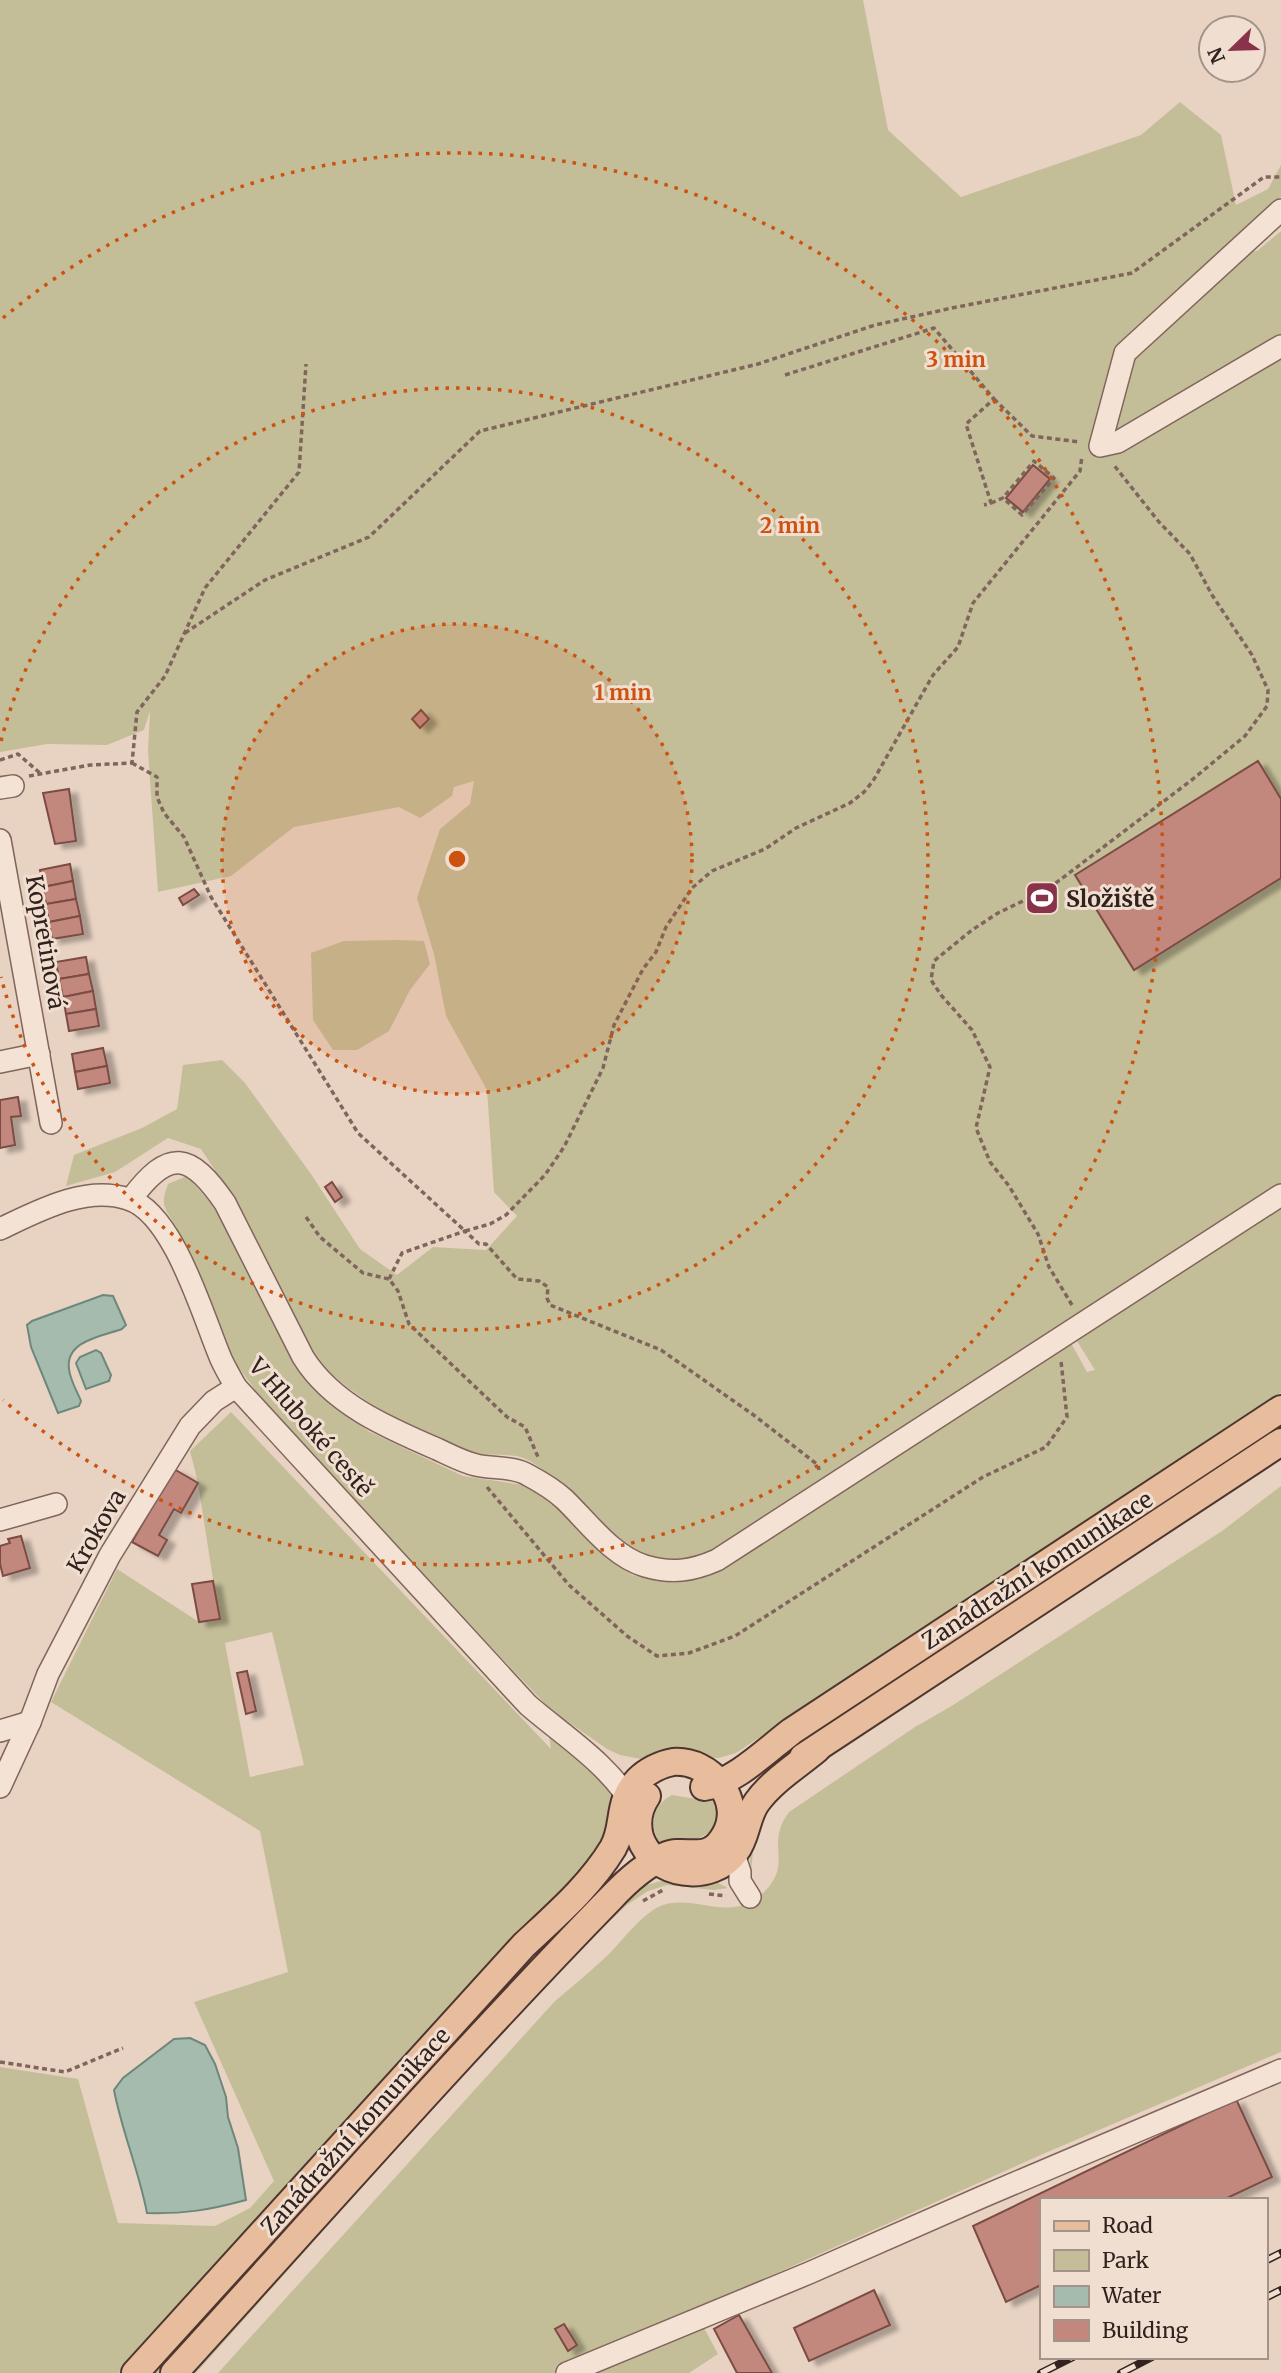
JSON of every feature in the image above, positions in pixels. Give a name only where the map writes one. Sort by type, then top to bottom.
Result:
[{"type":"main road","name":"Zanádražní komunikace","points":[[710,1775],[735,1774],[792,1731],[1281,1409]]},
{"type":"main road","name":"Zanádražní komunikace","points":[[174,2373],[492,2021],[622,1886],[663,1865],[670,1854],[704,1853],[720,1842],[738,1800],[750,1788],[817,1749],[1281,1442]]},
{"type":"main road","name":"Zanádražní komunikace","points":[[734,1854],[741,1845],[756,1803],[817,1749]]},
{"type":"main road","points":[[730,1820],[727,1795],[710,1775],[674,1762],[653,1769],[638,1780],[634,1812],[643,1843],[663,1865],[696,1872],[712,1868],[734,1854]]},
{"type":"main road","points":[[634,1812],[648,1794],[663,1783],[686,1781],[703,1787],[710,1775]]},
{"type":"main road","name":"Zanádražní komunikace","points":[[135,2373],[515,1955],[579,1892],[607,1874],[630,1854],[637,1840],[634,1812]]},
{"type":"street","points":[[1281,210],[1125,353],[1092,445],[1118,442],[1281,346]]},
{"type":"street","name":"Kopretinová","points":[[0,840],[51,1123]]},
{"type":"street","points":[[0,1062],[39,1055]]},
{"type":"street","points":[[0,1229],[65,1202],[103,1195],[131,1199],[145,1181],[166,1164],[185,1163],[196,1168],[225,1203],[303,1357],[327,1387],[362,1412],[475,1465],[525,1472],[552,1489],[617,1551],[642,1566],[670,1572],[694,1570],[717,1560],[1281,1195]]},
{"type":"street","name":"V Hluboké cestě","points":[[131,1199],[154,1219],[177,1251],[222,1361],[236,1387],[528,1705],[594,1756],[629,1768],[653,1769]]},
{"type":"street","name":"Krokova","points":[[0,1787],[30,1722],[48,1674],[117,1544],[190,1426],[214,1401],[236,1387]]},
{"type":"street","points":[[0,1520],[56,1504]]},
{"type":"street","points":[[0,1731],[30,1722]]},
{"type":"street","name":"V Hluboké cestě","points":[[594,1756],[634,1812]]},
{"type":"street","points":[[696,1872],[709,1872],[745,1889],[730,1841],[730,1820]]},
{"type":"street","points":[[567,2373],[809,2273],[1281,2070]]},
{"type":"path","points":[[185,633],[265,580],[369,537],[480,432],[758,364],[875,325],[1132,272],[1264,177],[1281,177]]},
{"type":"path","points":[[785,375],[934,328],[994,399],[1032,436],[1092,445],[1190,554],[1212,595],[1252,655],[1268,690],[1266,706],[1245,736],[1193,779],[1048,889],[1020,900],[998,913],[934,961],[931,980],[972,1030],[990,1067],[975,1128],[990,1162],[1009,1186],[1038,1234],[1049,1268],[1082,1322]]},
{"type":"path","points":[[132,763],[137,712],[165,676],[205,588],[299,472],[306,364]]},
{"type":"path","points":[[990,503],[966,424],[994,399]]},
{"type":"path","points":[[389,1279],[402,1253],[490,1224],[506,1215],[545,1175],[564,1147],[603,1069],[614,1025],[643,969],[656,952],[666,927],[692,888],[712,871],[765,849],[796,828],[850,803],[864,792],[873,781],[933,675],[958,647],[973,603],[1080,471],[1092,445]]},
{"type":"path","points":[[984,505],[1003,498],[1034,461],[1054,478],[1023,515],[1003,498]]},
{"type":"path","points":[[0,760],[18,754],[41,774]]},
{"type":"path","points":[[6,787],[19,778],[90,765],[132,763],[158,777],[157,797],[164,813],[184,837],[211,897],[358,1133],[465,1231],[480,1244],[486,1244],[517,1279],[539,1281],[548,1287],[547,1298],[550,1305],[661,1350],[755,1416],[818,1465],[821,1493]]},
{"type":"path","points":[[306,1217],[320,1237],[363,1273],[389,1279],[398,1291],[409,1324],[507,1417],[525,1427],[552,1489]]},
{"type":"path","points":[[0,2063],[65,2072],[123,2048]]},
{"type":"green space","points":[[0,0],[863,0],[888,130],[961,197],[1141,135],[1180,102],[1221,135],[1236,205],[1268,189],[1281,165],[1281,197],[1214,256],[1257,251],[1281,231],[1281,1393],[736,1753],[719,1758],[657,1756],[641,1759],[620,1755],[551,1710],[293,1440],[235,1363],[176,1226],[164,1206],[168,1184],[187,1176],[223,1217],[303,1376],[332,1404],[368,1431],[463,1476],[523,1485],[558,1507],[632,1575],[674,1583],[724,1568],[1070,1341],[1087,1372],[1095,1370],[1065,1322],[731,1544],[691,1560],[665,1561],[648,1557],[619,1540],[569,1491],[529,1461],[514,1456],[479,1453],[429,1435],[368,1402],[331,1374],[314,1358],[243,1213],[201,1149],[168,1138],[115,1172],[66,1186],[74,1155],[142,1128],[177,1109],[183,1065],[222,1060],[245,1083],[311,1174],[360,1249],[397,1275],[433,1247],[486,1250],[517,1216],[494,1192],[487,1090],[446,1016],[434,954],[417,898],[440,829],[470,804],[474,781],[454,787],[452,796],[420,818],[399,807],[294,827],[231,876],[158,892],[148,751],[150,711],[144,730],[107,745],[47,744],[0,752]]},
{"type":"green space","points":[[344,941],[424,941],[430,964],[410,990],[389,1031],[357,1050],[333,1050],[313,1020],[311,953]]},
{"type":"green space","points":[[231,1412],[551,1749],[548,1729],[616,1792],[613,1825],[591,1864],[493,1959],[119,2373],[0,2373],[0,2067],[78,2079],[118,2223],[215,2226],[250,2208],[274,2181],[194,2002],[288,1972],[260,1831],[51,1702],[117,1569],[199,1622],[219,1618],[198,1483],[190,1451]],"holes":[[[272,1632],[304,1765],[250,1777],[225,1643]]]},
{"type":"green space","points":[[1281,1419],[1281,1427],[736,1789],[790,1743]]},
{"type":"green space","points":[[1281,1455],[1281,1459],[805,1774],[766,1807],[754,1843],[751,1871],[749,1849],[760,1811],[792,1778]]},
{"type":"green space","points":[[1281,1486],[1281,2052],[1043,2154],[554,2373],[218,2373],[555,2001],[589,1973],[648,1913],[663,1905],[676,1903],[727,1907],[753,1901],[765,1891],[776,1874],[779,1835],[789,1812],[915,1727],[1222,1531]]},
{"type":"green space","points":[[672,1795],[696,1799],[714,1798],[717,1812],[716,1822],[711,1830],[695,1839],[662,1846],[655,1832],[654,1818],[660,1805]]},
{"type":"green space","points":[[640,1854],[488,2008],[160,2373],[149,2373],[418,2074],[587,1899]]},
{"type":"green space","points":[[668,1879],[714,1881],[728,1888],[714,1890],[667,1885],[648,1891],[627,1905],[584,1945],[493,2041],[196,2373],[189,2373],[412,2125],[619,1908],[647,1885]]},
{"type":"green space","points":[[703,2326],[718,2354],[689,2373],[592,2373]]},
{"type":"water","points":[[103,1295],[113,1296],[126,1325],[122,1329],[86,1341],[73,1352],[69,1369],[81,1401],[79,1406],[58,1413],[31,1347],[27,1325]]},
{"type":"water","points":[[96,1350],[101,1353],[111,1375],[109,1381],[86,1389],[76,1363],[80,1357]]},
{"type":"water","points":[[190,2038],[205,2045],[215,2064],[238,2148],[246,2200],[197,2211],[147,2213],[114,2090],[123,2078],[174,2039]]},
{"type":"building","points":[[1033,465],[1050,479],[1023,512],[1006,498]]},
{"type":"building","points":[[421,710],[429,719],[420,728],[412,719]]},
{"type":"building","points":[[1258,761],[1281,799],[1281,878],[1134,970],[1075,875]]},
{"type":"building","points":[[69,789],[76,841],[55,844],[43,793]]},
{"type":"building","points":[[70,864],[73,881],[43,887],[40,870]]},
{"type":"building","points":[[73,881],[76,899],[46,904],[43,887]]},
{"type":"building","points":[[194,889],[199,895],[183,905],[179,898]]},
{"type":"building","points":[[76,899],[80,916],[49,922],[46,904]]},
{"type":"building","points":[[80,916],[83,934],[52,939],[49,922]]},
{"type":"building","points":[[86,957],[89,974],[59,979],[56,962]]},
{"type":"building","points":[[89,974],[93,991],[63,997],[59,979]]},
{"type":"building","points":[[93,991],[96,1009],[66,1014],[63,997]]},
{"type":"building","points":[[96,1009],[99,1026],[69,1031],[66,1014]]},
{"type":"building","points":[[103,1048],[107,1066],[75,1072],[72,1054]]},
{"type":"building","points":[[107,1066],[110,1083],[78,1089],[75,1072]]},
{"type":"building","points":[[18,1097],[21,1116],[11,1117],[15,1145],[0,1148],[0,1100]]},
{"type":"building","points":[[332,1182],[342,1197],[335,1202],[325,1187]]},
{"type":"building","points":[[174,1469],[198,1483],[181,1513],[174,1509],[159,1535],[167,1540],[158,1556],[132,1542]]},
{"type":"building","points":[[21,1536],[30,1568],[3,1576],[0,1546],[10,1543],[8,1539]]},
{"type":"building","points":[[213,1581],[220,1619],[199,1622],[192,1584]]},
{"type":"building","points":[[247,1671],[256,1711],[246,1714],[237,1673]]},
{"type":"building","points":[[1236,2099],[1272,2177],[1227,2198],[1040,2198],[1040,2285],[1006,2302],[973,2226]]},
{"type":"building","points":[[874,2290],[890,2325],[809,2361],[794,2328]]},
{"type":"building","points":[[739,2315],[772,2373],[737,2373],[714,2329]]},
{"type":"building","points":[[564,2324],[577,2345],[568,2351],[555,2329]]},
{"type":"railway","points":[[1267,2260],[1281,2253]]},
{"type":"railway","points":[[1267,2297],[1281,2290]]},
{"type":"railway","points":[[1041,2373],[1069,2359]]},
{"type":"railway","points":[[1121,2373],[1148,2359]]},
{"type":"place","name":"Složiště","points":[[1042,898]]}]
